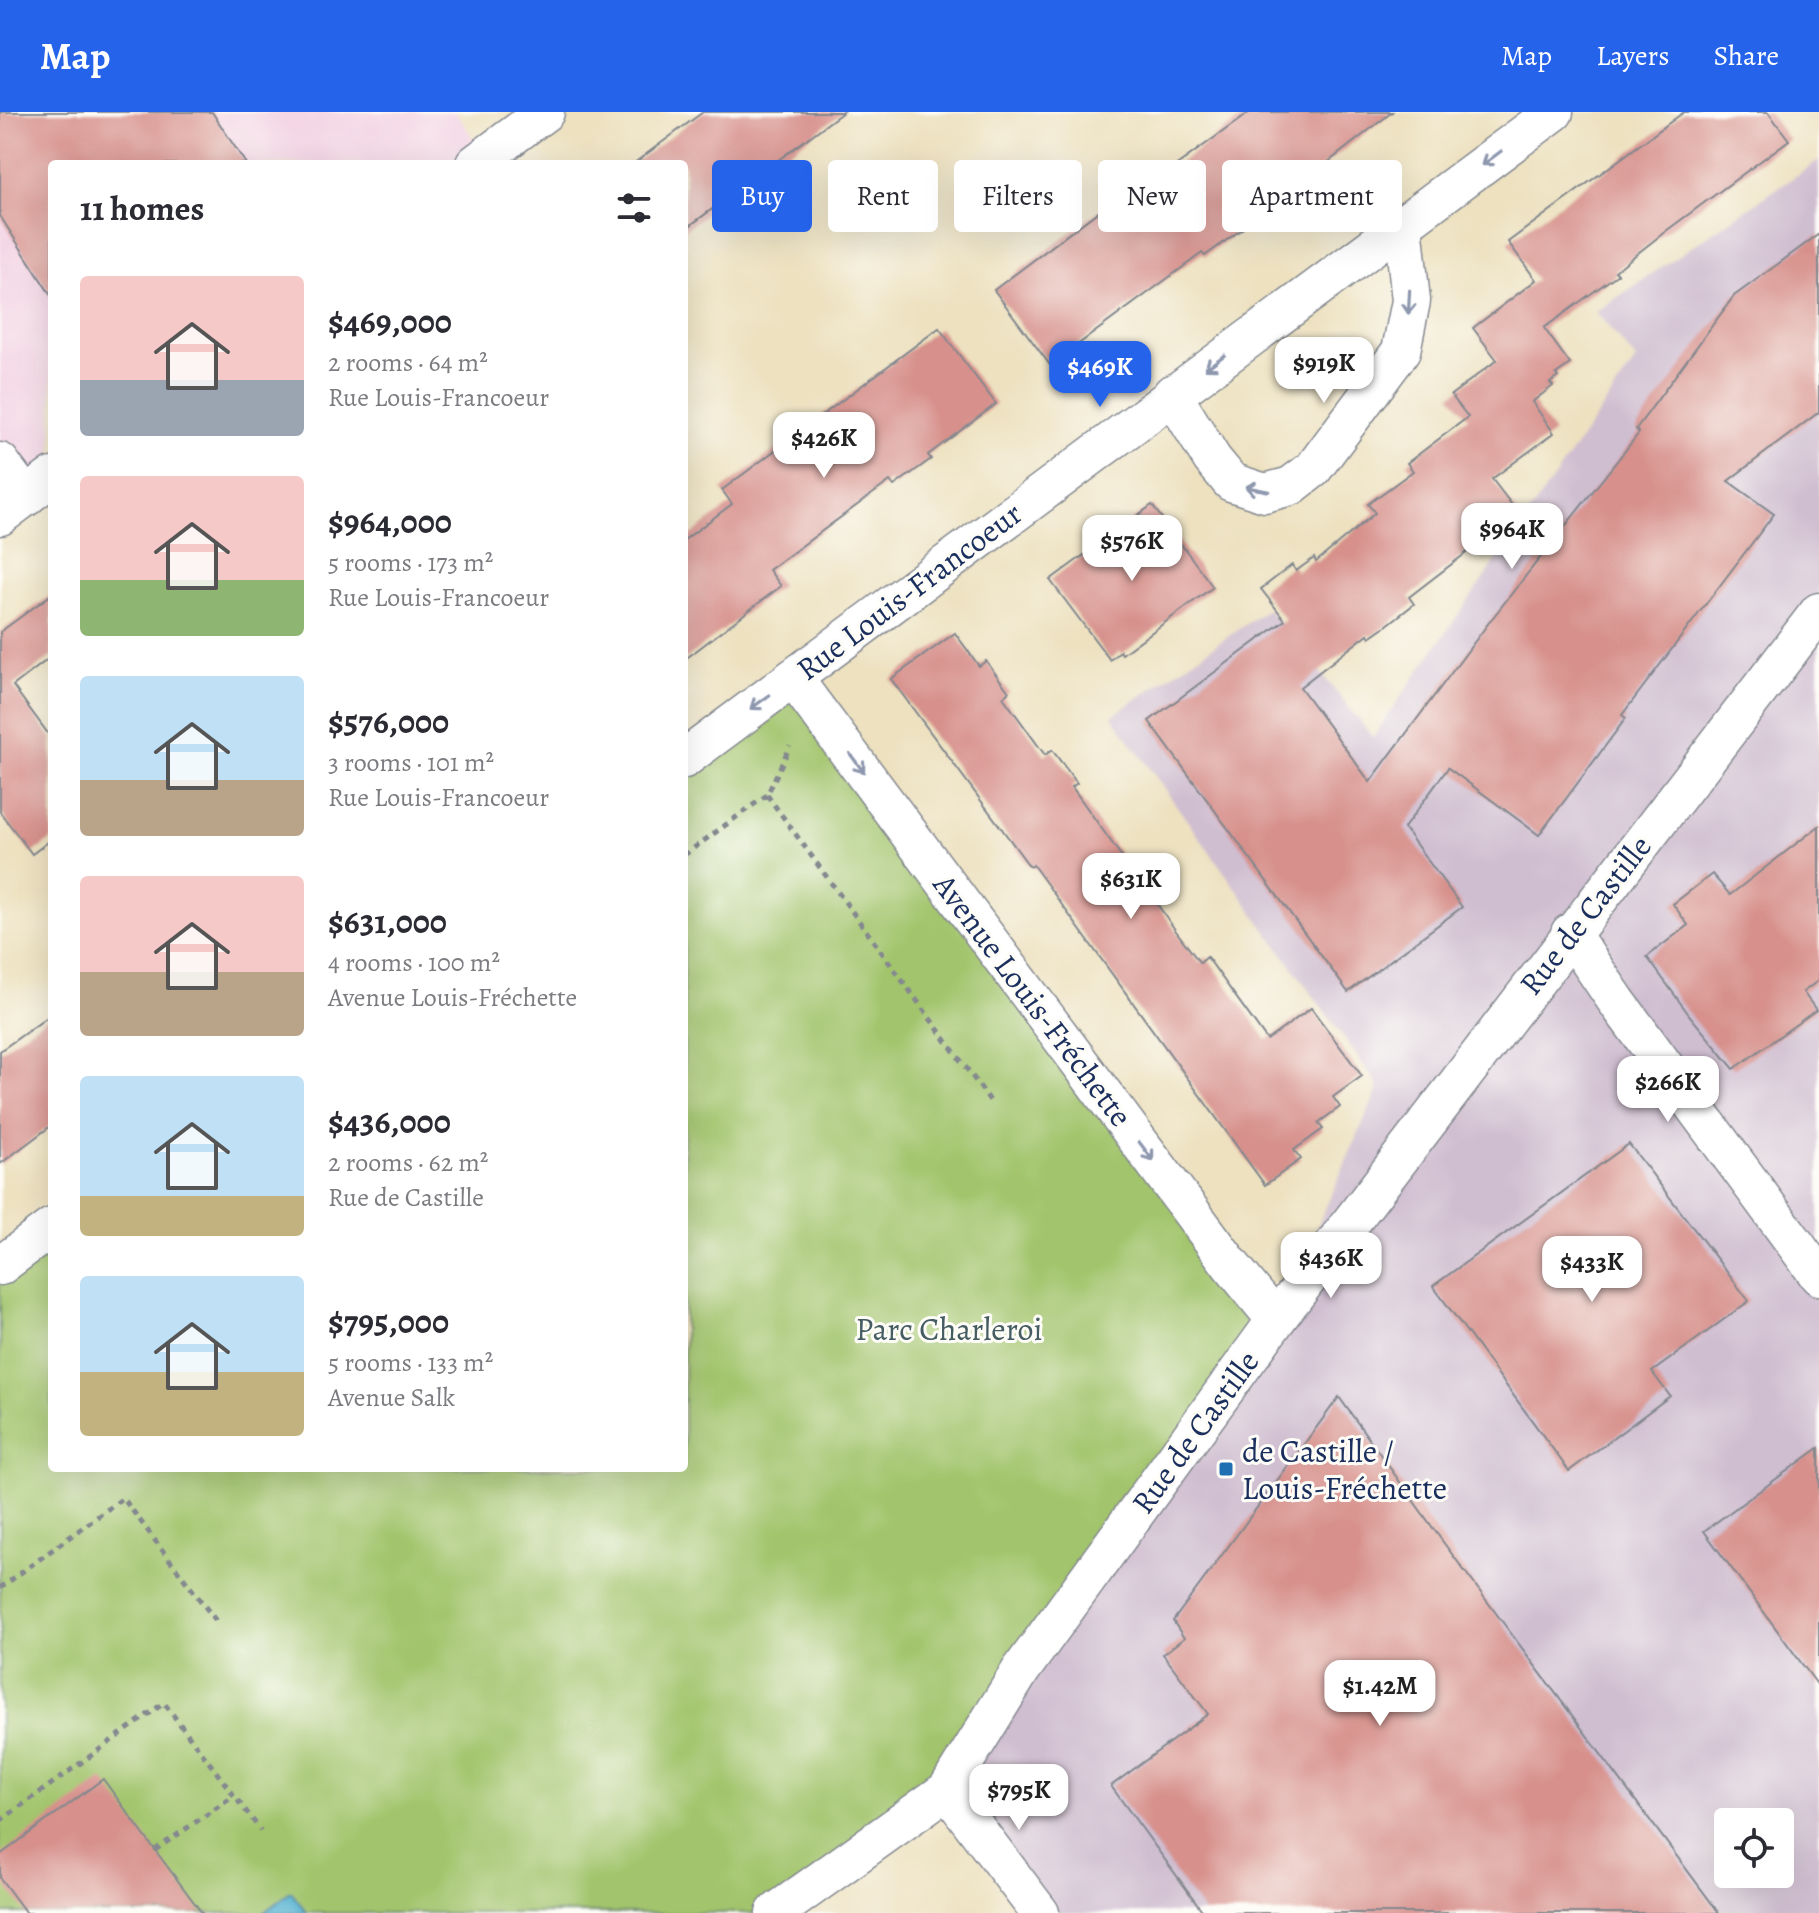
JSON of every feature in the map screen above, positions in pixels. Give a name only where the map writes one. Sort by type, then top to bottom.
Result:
[{"type":"street","points":[[480,160],[545,112]]},
{"type":"street","name":"Rue Louis-Francoeur","points":[[688,757],[802,690],[1172,394],[1554,112]]},
{"type":"street","points":[[1172,394],[1212,459],[1231,482],[1265,493],[1291,486],[1313,469],[1401,351],[1411,301],[1403,224]]},
{"type":"street","points":[[0,462],[26,497]]},
{"type":"street","name":"Rue de Castille","points":[[775,1913],[947,1790],[1021,1670],[1276,1320],[1819,612]]},
{"type":"street","name":"Avenue Louis-Fréchette","points":[[802,690],[1230,1264],[1276,1320]]},
{"type":"street","points":[[1570,933],[1617,1002],[1819,1276]]},
{"type":"street","points":[[0,1266],[48,1230]]},
{"type":"street","points":[[947,1790],[1040,1913]]},
{"type":"path","points":[[688,852],[767,795],[802,690]]},
{"type":"path","points":[[767,795],[991,1102]]},
{"type":"path","points":[[0,1588],[123,1498],[216,1621]]},
{"type":"path","points":[[0,1821],[164,1703],[261,1831]]},
{"type":"path","points":[[155,1850],[234,1796]]},
{"type":"shaded area","points":[[0,112],[455,112],[486,156],[480,160],[48,160],[48,476],[0,462]]},
{"type":"shaded area","points":[[1819,160],[1819,1913],[1033,1913],[947,1790],[1276,1320],[1379,1087],[1112,716],[1268,609],[1373,737],[1636,360],[1596,312]]},
{"type":"green space","name":"Parc Charleroi","points":[[793,678],[1276,1320],[947,1790],[778,1913],[0,1913],[0,1266],[48,1230],[48,1472],[688,1472],[688,756]]},
{"type":"water","points":[[291,1892],[307,1913],[263,1913]]},
{"type":"building","points":[[0,112],[212,112],[243,160],[48,160],[48,291],[0,216]]},
{"type":"building","points":[[703,112],[843,112],[778,160],[712,160],[712,209],[688,227],[688,160],[638,160]]},
{"type":"building","points":[[1250,112],[1392,112],[1331,160],[1222,160],[1222,232],[1238,232],[1205,256],[1202,253],[1050,365],[994,290],[1071,232],[1082,232],[1082,224],[1098,212],[1098,232],[1206,232],[1206,160],[1184,160]]},
{"type":"building","points":[[1684,112],[1768,112],[1789,140],[1666,231],[1615,271],[1618,274],[1544,328],[1570,364],[1556,374],[1558,377],[1550,383],[1553,386],[1532,402],[1554,433],[1492,479],[1518,513],[1409,597],[1414,604],[1370,637],[1368,634],[1300,687],[1370,782],[1490,621],[1639,433],[1636,429],[1734,296],[1819,234],[1819,412],[1728,481],[1774,514],[1622,715],[1626,718],[1539,835],[1448,768],[1404,828],[1462,907],[1348,992],[1149,721],[1285,620],[1261,589],[1292,565],[1296,571],[1314,558],[1316,562],[1375,513],[1368,504],[1413,471],[1407,463],[1468,417],[1451,395],[1497,360],[1473,328],[1536,280],[1508,242]]},
{"type":"building","points":[[939,328],[996,404],[928,455],[931,459],[894,486],[890,481],[769,570],[781,586],[688,657],[688,537],[732,504],[722,490]]},
{"type":"building","points":[[1152,505],[1213,587],[1110,660],[1050,580]]},
{"type":"building","points":[[48,597],[48,659],[13,686],[48,734],[48,842],[32,854],[0,812],[0,632]]},
{"type":"building","points":[[955,633],[979,666],[986,661],[1009,692],[1003,697],[1045,755],[1052,750],[1077,783],[1072,787],[1132,871],[1138,866],[1161,897],[1155,901],[1176,931],[1200,963],[1207,957],[1267,1040],[1311,1008],[1362,1076],[1333,1097],[1340,1107],[1318,1123],[1323,1129],[1294,1150],[1301,1159],[1265,1185],[1033,865],[1030,867],[891,679]]},
{"type":"building","points":[[1819,826],[1819,980],[1803,992],[1816,1010],[1734,1069],[1647,957],[1688,925],[1673,904],[1712,874],[1730,895]]},
{"type":"building","points":[[48,1017],[48,1128],[0,1164],[0,1051]]},
{"type":"building","points":[[1629,1144],[1749,1301],[1652,1372],[1670,1396],[1569,1471],[1433,1286]]},
{"type":"building","points":[[1339,1397],[1719,1913],[1204,1913],[1111,1786],[1208,1714],[1163,1654],[1184,1638],[1173,1621]]},
{"type":"building","points":[[1819,1448],[1819,1687],[1704,1531]]},
{"type":"building","points":[[103,1779],[202,1913],[26,1913],[0,1878],[0,1855]]},
{"type":"place","name":"de Castille / Louis-Fréchette","points":[[1226,1469]]}]
